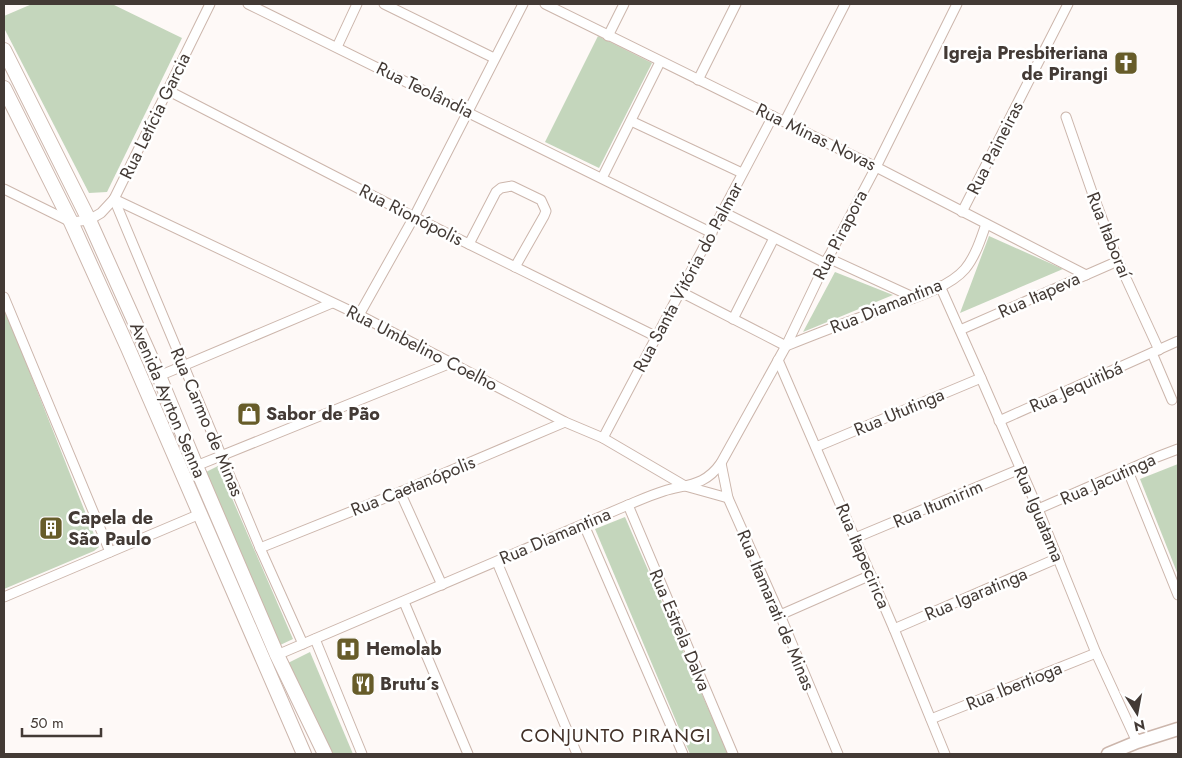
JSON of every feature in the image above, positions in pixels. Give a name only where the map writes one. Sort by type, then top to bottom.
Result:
[{"type":"main road","name":"Avenida Ayrton Senna","points":[[4,50],[89,220],[144,341],[277,655],[325,754]]},
{"type":"main road","name":"Avenida Ayrton Senna","points":[[4,88],[71,222],[128,348],[154,412],[304,754]]},
{"type":"main road","points":[[128,348],[144,341]]},
{"type":"street","name":"Rua Letícia Garcia","points":[[89,220],[101,213],[114,199],[210,4]]},
{"type":"street","name":"Rua Teolândia","points":[[248,4],[712,233]]},
{"type":"street","points":[[337,47],[357,4]]},
{"type":"street","points":[[384,4],[494,58]]},
{"type":"street","points":[[360,316],[414,217],[523,4]]},
{"type":"street","name":"Rua Minas Novas","points":[[545,4],[876,167],[1086,275]]},
{"type":"street","points":[[608,36],[624,4]]},
{"type":"street","points":[[698,80],[736,4]]},
{"type":"street","points":[[785,122],[845,4]]},
{"type":"street","name":"Rua Pirapora","points":[[778,360],[957,4]]},
{"type":"street","name":"Rua Paineiras","points":[[962,212],[1068,4]]},
{"type":"street","points":[[602,178],[660,62]]},
{"type":"street","name":"Rua Rionópolis","points":[[167,90],[414,217],[657,337]]},
{"type":"street","name":"Rua Santa Vitória do Palmar","points":[[603,438],[772,116]]},
{"type":"street","name":"Rua Itaboraí","points":[[1066,117],[1118,261],[1155,351]]},
{"type":"street","points":[[631,121],[742,173]]},
{"type":"street","points":[[469,244],[496,192],[501,188],[512,186],[541,200],[544,205],[544,216],[515,267]]},
{"type":"street","points":[[4,189],[71,222],[89,220]]},
{"type":"street","name":"Rua Umbelino Coelho","points":[[114,199],[360,316],[565,422],[603,438],[685,486],[728,498]]},
{"type":"street","name":"Rua Carmo de Minas","points":[[114,199],[302,644]]},
{"type":"street","points":[[723,212],[774,238],[913,297]]},
{"type":"street","name":"Rua Diamantina","points":[[786,346],[913,297],[954,278],[965,269],[986,224]]},
{"type":"street","points":[[733,319],[774,238]]},
{"type":"street","name":"Rua Itapeva","points":[[960,330],[1118,261]]},
{"type":"street","name":"Rua Iguatama","points":[[940,286],[1038,509],[1096,653],[1137,742]]},
{"type":"street","points":[[681,292],[786,346]]},
{"type":"street","points":[[4,297],[110,552]]},
{"type":"street","points":[[159,376],[332,303]]},
{"type":"street","name":"Rua Jequitibá","points":[[1000,421],[1178,341]]},
{"type":"street","points":[[1155,351],[1172,400]]},
{"type":"street","name":"Rua Diamantina","points":[[277,655],[654,494],[705,480],[721,463],[778,360]]},
{"type":"street","name":"Rua Itapecirica","points":[[778,360],[894,629],[945,754]]},
{"type":"street","points":[[196,466],[451,363]]},
{"type":"street","name":"Rua Ututinga","points":[[816,447],[981,378]]},
{"type":"street","name":"Rua Caetanópolis","points":[[260,548],[400,492],[565,422]]},
{"type":"street","name":"Rua Jacutinga","points":[[1038,509],[1178,449]]},
{"type":"street","name":"Rua Itamarati de Minas","points":[[721,463],[728,498],[780,615],[838,754]]},
{"type":"street","name":"Rua Itumirim","points":[[855,538],[1020,469]]},
{"type":"street","points":[[1128,471],[1178,595]]},
{"type":"street","points":[[400,492],[442,585]]},
{"type":"street","name":"Rua Estrela Dalva","points":[[628,505],[733,754]]},
{"type":"street","points":[[4,597],[200,514]]},
{"type":"street","points":[[584,525],[683,754]]},
{"type":"street","name":"Rua Igaratinga","points":[[894,629],[1058,558]]},
{"type":"street","points":[[497,562],[577,754]]},
{"type":"street","points":[[780,615],[871,575]]},
{"type":"street","points":[[404,602],[468,754]]},
{"type":"street","points":[[315,639],[362,754]]},
{"type":"street","name":"Rua Ibertioga","points":[[931,719],[1096,653]]},
{"type":"street","points":[[1108,754],[1137,742],[1178,729]]},
{"type":"green space","points":[[32,4],[112,4],[182,38],[107,192],[89,193],[4,28],[4,16]]},
{"type":"green space","points":[[598,36],[652,63],[599,168],[545,142]]},
{"type":"green space","points":[[989,236],[1063,269],[960,313]]},
{"type":"green space","points":[[835,272],[893,295],[803,332]]},
{"type":"green space","points":[[4,307],[99,547],[94,551],[4,589]]},
{"type":"green space","points":[[1178,464],[1178,575],[1140,479]]},
{"type":"green space","points":[[218,466],[293,639],[278,646],[202,474]]},
{"type":"green space","points":[[625,517],[728,754],[690,754],[595,529]]},
{"type":"green space","points":[[310,652],[353,754],[333,754],[288,663]]},
{"type":"place","name":"Igreja Presbiteriana de Pirangi","points":[[1126,63]]},
{"type":"place","name":"Sabor de Pão","points":[[249,414]]},
{"type":"place","name":"Capela de São Paulo","points":[[51,528]]},
{"type":"place","name":"Hemolab","points":[[348,649]]},
{"type":"place","name":"Brutu´s","points":[[363,684]]},
{"type":"district","name":"CONJUNTO PIRANGI","points":[[616,735]]}]
